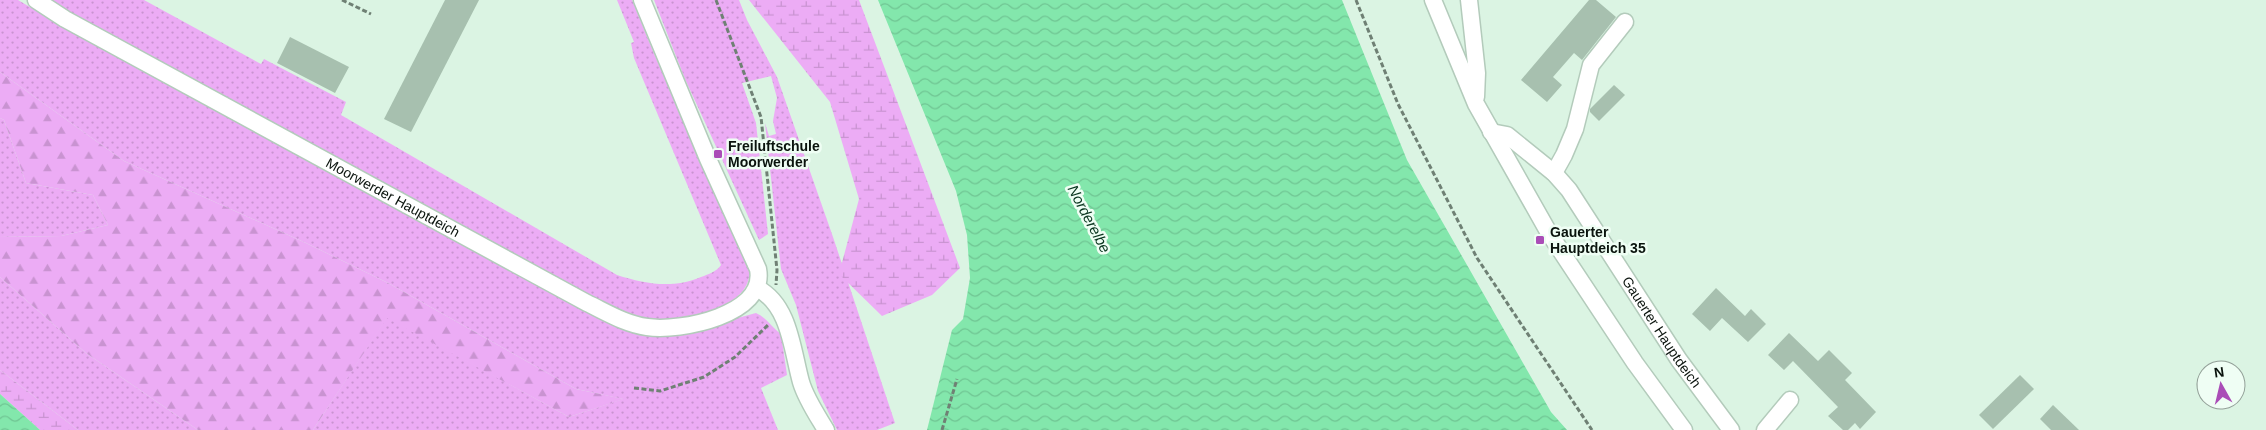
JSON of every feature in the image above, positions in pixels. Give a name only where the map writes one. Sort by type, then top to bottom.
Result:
[{"type":"street","name":"Moorwerder Hauptdeich","points":[[36,0],[65,19],[578,298],[621,319],[648,327],[674,328],[691,326],[703,323],[764,292]]},
{"type":"street","points":[[642,0],[708,159],[758,269],[764,292],[780,313],[794,351],[801,383],[826,430]]},
{"type":"street","points":[[1433,0],[1476,104],[1549,233],[1593,302],[1684,430]]},
{"type":"street","points":[[1469,0],[1477,73],[1476,104]]},
{"type":"street","points":[[1554,173],[1564,155],[1574,129],[1591,65],[1625,22]]},
{"type":"street","name":"Gauerter Hauptdeich","points":[[1491,132],[1507,135],[1554,173],[1569,190],[1679,360],[1731,430]]},
{"type":"street","points":[[1765,430],[1790,400]]},
{"type":"path","points":[[342,0],[371,14]]},
{"type":"path","points":[[716,0],[761,118],[778,280],[764,292]]},
{"type":"path","points":[[1356,0],[1398,104],[1477,258],[1592,430]]},
{"type":"path","points":[[634,388],[660,390],[704,377],[735,356],[780,313]]},
{"type":"path","points":[[942,430],[957,378]]},
{"type":"green space","points":[[0,0],[18,0],[84,39],[531,280],[678,334],[707,328],[733,317],[734,319],[756,313],[760,315],[781,334],[787,375],[761,388],[778,430],[313,430],[387,317],[569,417],[623,399],[576,389],[388,283],[306,243],[124,161],[0,72]]},
{"type":"green space","points":[[44,0],[144,0],[261,64],[264,59],[346,102],[341,115],[617,275],[648,283],[680,283],[710,274],[721,265],[634,58],[631,43],[634,42],[617,0],[632,0],[655,56],[748,263],[749,278],[743,291],[732,301],[717,309],[666,320],[640,318],[603,302]]},
{"type":"green space","points":[[654,0],[739,0],[747,20],[777,77],[895,423],[877,430],[837,430],[818,391],[796,305],[781,269],[765,123],[769,136],[776,134],[773,121],[777,98],[771,76],[742,83],[756,123],[768,234],[759,240],[685,79]]},
{"type":"green space","points":[[749,0],[859,0],[960,268],[932,295],[882,316],[839,274],[859,199],[830,102]]},
{"type":"green space","points":[[0,72],[124,161],[306,243],[388,283],[576,389],[624,399],[569,417],[387,318],[313,430],[198,430],[86,353],[0,277],[0,237],[61,236],[108,225],[93,195],[26,183],[4,120],[0,118]]},
{"type":"green space","points":[[0,118],[4,120],[26,183],[93,195],[108,225],[61,236],[0,237]]},
{"type":"green space","points":[[0,277],[86,353],[198,430],[78,430],[0,370]]},
{"type":"green space","points":[[0,370],[78,430],[40,430],[0,394]]},
{"type":"water","name":"Norderelbe","points":[[878,0],[1342,0],[1407,160],[1551,412],[1567,430],[927,430],[952,330],[963,319],[970,278],[967,235],[956,191]]},
{"type":"water","points":[[0,394],[40,430],[0,430]]},
{"type":"building","points":[[445,0],[479,0],[411,132],[384,119]]},
{"type":"building","points":[[1589,0],[1596,0],[1616,17],[1582,60],[1574,53],[1553,77],[1562,85],[1547,102],[1521,80]]},
{"type":"building","points":[[290,37],[349,67],[335,93],[277,63]]},
{"type":"building","points":[[1614,85],[1625,95],[1599,121],[1590,112],[1590,109]]},
{"type":"building","points":[[1716,288],[1745,316],[1751,309],[1766,324],[1748,342],[1722,318],[1710,331],[1692,314]]},
{"type":"building","points":[[1789,333],[1818,361],[1829,350],[1852,373],[1845,380],[1876,412],[1860,429],[1855,423],[1848,430],[1843,430],[1828,416],[1838,407],[1793,361],[1784,370],[1768,355]]},
{"type":"building","points":[[2020,375],[2034,389],[1993,429],[1979,415]]},
{"type":"building","points":[[2053,405],[2079,430],[2051,430],[2040,419]]},
{"type":"place","name":"Freiluftschule Moorwerder","points":[[718,154]]},
{"type":"place","name":"Gauerter Hauptdeich 35","points":[[1540,240]]}]
